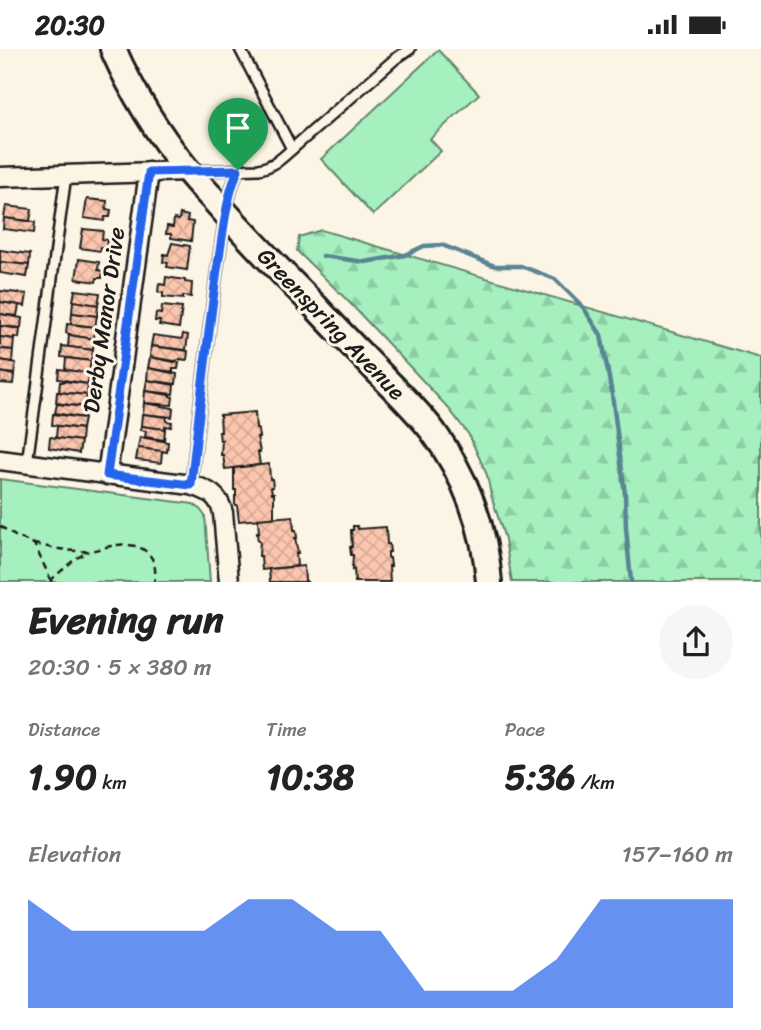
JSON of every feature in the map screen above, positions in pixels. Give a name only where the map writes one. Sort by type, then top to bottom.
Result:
[{"type":"main road","name":"Greenspring Avenue","points":[[113,49],[139,100],[188,171],[431,429],[461,478],[471,501],[480,527],[489,582]]},
{"type":"street","points":[[0,177],[188,171]]},
{"type":"street","name":"Derby Manor Drive","points":[[107,475],[149,172]]},
{"type":"street","points":[[0,460],[191,485],[210,492],[220,504],[229,582]]},
{"type":"lane","points":[[240,49],[292,149]]},
{"type":"lane","points":[[188,171],[269,167],[410,49]]},
{"type":"lane","points":[[191,485],[213,300],[226,213],[238,170]]},
{"type":"lane","points":[[27,463],[66,175]]},
{"type":"path","points":[[0,526],[34,544],[69,551],[90,551],[126,544],[138,547],[148,551],[153,559],[156,570],[154,582]]},
{"type":"path","points":[[34,544],[51,581],[75,559],[90,551]]},
{"type":"green space","points":[[438,50],[479,94],[430,139],[441,151],[373,215],[321,159]]},
{"type":"green space","points":[[321,230],[761,358],[761,582],[512,582],[505,539],[487,475],[469,435],[411,368],[297,251],[299,237]]},
{"type":"green space","points":[[0,479],[193,504],[205,516],[210,582],[0,582]]},
{"type":"building","points":[[87,199],[107,201],[106,209],[111,210],[110,217],[105,217],[104,221],[84,218]]},
{"type":"building","points":[[6,206],[32,209],[30,221],[4,218]]},
{"type":"building","points":[[180,214],[188,216],[187,221],[193,222],[191,241],[171,238],[171,234],[166,234],[167,226],[173,227],[174,219],[179,220]]},
{"type":"building","points":[[4,218],[35,222],[34,233],[3,229]]},
{"type":"building","points":[[83,229],[103,231],[102,239],[107,240],[106,247],[101,247],[100,251],[80,248]]},
{"type":"building","points":[[172,243],[190,246],[187,270],[167,267],[168,263],[163,262],[164,254],[168,255]]},
{"type":"building","points":[[0,250],[30,254],[29,265],[0,262]]},
{"type":"building","points":[[79,259],[99,262],[98,270],[103,271],[102,278],[97,278],[96,282],[76,279]]},
{"type":"building","points":[[0,262],[29,265],[27,277],[0,273]]},
{"type":"building","points":[[166,277],[192,283],[191,297],[163,297],[163,293],[158,292],[159,284],[165,285]]},
{"type":"building","points":[[75,290],[100,293],[98,305],[73,301]]},
{"type":"building","points":[[0,291],[27,294],[25,306],[0,302]]},
{"type":"building","points":[[73,301],[98,305],[97,316],[72,313]]},
{"type":"building","points":[[0,302],[19,305],[17,316],[0,314]]},
{"type":"building","points":[[162,306],[182,308],[179,328],[159,325],[160,321],[155,321],[156,313],[161,314]]},
{"type":"building","points":[[72,313],[97,316],[95,327],[71,324]]},
{"type":"building","points":[[0,314],[22,318],[21,328],[0,326]]},
{"type":"building","points":[[67,324],[95,327],[94,339],[69,335],[66,333]]},
{"type":"building","points":[[0,326],[20,329],[19,338],[0,337]]},
{"type":"building","points":[[183,334],[188,335],[186,350],[151,346],[153,335],[182,339]]},
{"type":"building","points":[[69,335],[94,339],[93,350],[68,347]]},
{"type":"building","points":[[0,337],[14,339],[13,350],[0,349]]},
{"type":"building","points":[[62,346],[93,350],[91,361],[61,357]]},
{"type":"building","points":[[151,346],[188,351],[187,360],[150,357]]},
{"type":"building","points":[[0,349],[13,350],[12,362],[0,360]]},
{"type":"building","points":[[150,357],[179,363],[178,369],[173,369],[173,372],[148,368]]},
{"type":"building","points":[[66,358],[91,361],[89,373],[65,370]]},
{"type":"building","points":[[0,360],[16,363],[14,374],[0,372]]},
{"type":"building","points":[[148,368],[177,374],[176,384],[147,380]]},
{"type":"building","points":[[59,369],[89,373],[88,384],[58,379]]},
{"type":"building","points":[[0,372],[14,375],[13,384],[0,383]]},
{"type":"building","points":[[147,380],[174,385],[173,394],[145,391]]},
{"type":"building","points":[[60,382],[88,384],[87,395],[59,392]]},
{"type":"building","points":[[145,391],[170,395],[173,397],[172,405],[144,403]]},
{"type":"building","points":[[57,392],[87,395],[85,407],[56,403]]},
{"type":"building","points":[[144,403],[173,408],[172,417],[143,414]]},
{"type":"building","points":[[57,404],[85,407],[84,418],[55,413]]},
{"type":"building","points":[[255,412],[260,465],[225,469],[221,455],[220,415]]},
{"type":"building","points":[[53,414],[84,418],[82,429],[52,425]]},
{"type":"building","points":[[142,414],[167,417],[166,421],[172,422],[171,427],[165,426],[165,429],[141,426]]},
{"type":"building","points":[[57,426],[82,429],[81,441],[56,438]]},
{"type":"building","points":[[141,426],[165,429],[164,440],[145,437],[146,431],[140,430]]},
{"type":"building","points":[[50,437],[81,441],[79,453],[49,448]]},
{"type":"building","points":[[140,437],[168,442],[167,452],[138,448]]},
{"type":"building","points":[[138,448],[162,451],[161,463],[136,460]]},
{"type":"building","points":[[269,464],[274,493],[274,518],[239,521],[235,505],[234,468]]},
{"type":"building","points":[[293,516],[297,538],[297,566],[262,570],[258,519]]},
{"type":"building","points":[[353,526],[358,529],[386,527],[390,552],[390,582],[355,582],[350,547]]},
{"type":"building","points":[[304,566],[307,582],[270,582],[269,569]]},
{"type":"waterway","points":[[323,256],[365,262],[405,255],[424,246],[442,245],[495,266],[521,266],[555,279],[583,307],[601,335],[612,394],[625,494],[631,582]]},
{"type":"route","points":[[238,170],[226,213],[213,300],[191,485],[107,475],[149,172],[238,170]]}]
